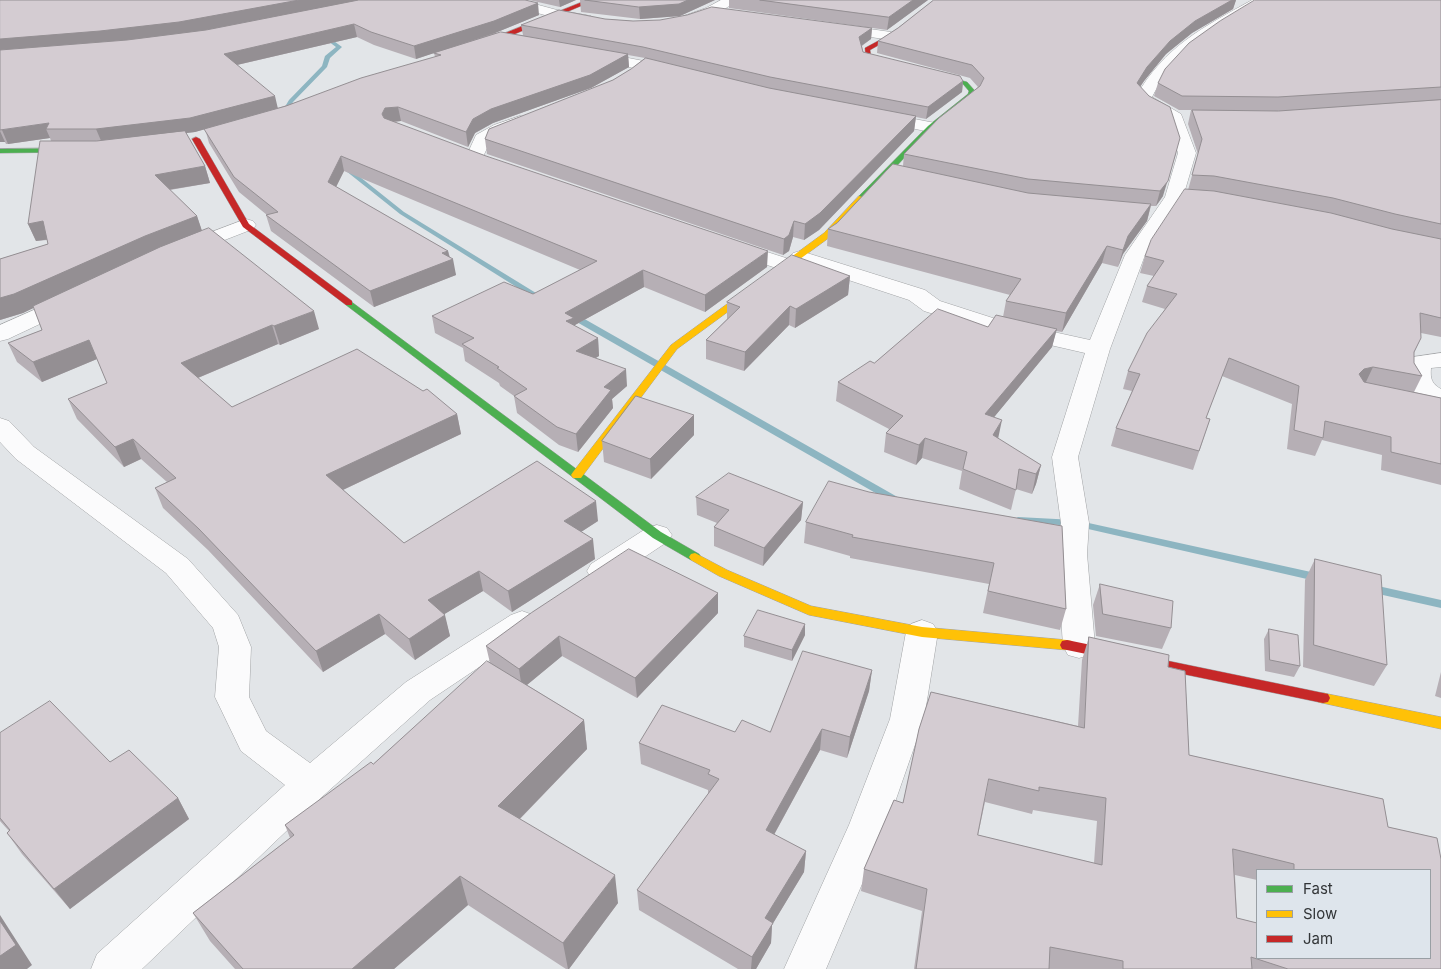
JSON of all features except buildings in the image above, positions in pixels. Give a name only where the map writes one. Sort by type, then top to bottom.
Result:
[{"type":"street","points":[[505,0],[556,14],[600,21]]},
{"type":"street","points":[[465,50],[501,38],[592,0]]},
{"type":"street","points":[[576,475],[674,347],[827,235],[888,174],[930,127],[971,95],[972,91],[965,83],[868,58],[867,49],[891,36],[939,0]]},
{"type":"street","points":[[1234,3],[1257,3]]},
{"type":"street","points":[[1079,646],[1072,554],[1075,523],[1065,457],[1098,349],[1136,255],[1168,206],[1187,153],[1184,117],[1153,106],[1143,98],[1149,84],[1181,48],[1257,3]]},
{"type":"street","points":[[672,23],[730,7]]},
{"type":"street","points":[[825,27],[891,36]]},
{"type":"street","points":[[501,38],[529,43]]},
{"type":"street","points":[[576,52],[643,64],[691,76]]},
{"type":"street","points":[[624,78],[633,74],[643,64]]},
{"type":"street","points":[[864,114],[930,127]]},
{"type":"street","points":[[458,150],[482,160],[482,139],[500,129],[535,118]]},
{"type":"street","points":[[195,138],[246,225],[576,475],[657,534],[722,573],[809,610],[922,632],[1079,646],[1441,723]]},
{"type":"street","points":[[0,151],[84,150]]},
{"type":"street","points":[[888,174],[908,178]]},
{"type":"street","points":[[167,256],[246,225]]},
{"type":"street","points":[[720,243],[917,295],[932,306],[994,325],[1098,349]]},
{"type":"street","points":[[0,334],[88,292]]},
{"type":"street","points":[[1441,360],[1421,362],[1417,373],[1420,384],[1428,392],[1441,400]]},
{"type":"street","points":[[1403,400],[1441,408]]},
{"type":"street","points":[[0,426],[26,453],[177,566],[215,609],[227,623],[235,647],[232,697],[253,741],[312,784]]},
{"type":"street","points":[[112,969],[312,784],[418,691],[657,534]]},
{"type":"street","points":[[805,969],[868,825],[907,719],[922,632]]},
{"type":"waterway","points":[[283,115],[291,101],[325,66],[327,57],[339,47],[323,35]]},
{"type":"waterway","points":[[343,166],[402,213],[545,301]]},
{"type":"waterway","points":[[571,315],[897,501]]},
{"type":"waterway","points":[[1018,520],[1075,523],[1320,578]]},
{"type":"waterway","points":[[1369,588],[1441,604]]},
{"type":"traffic: fast","points":[[862,198],[930,127],[971,95],[972,91],[965,83],[874,60]]},
{"type":"traffic: fast","points":[[0,151],[76,150]]},
{"type":"traffic: fast","points":[[349,303],[657,535],[695,557]]},
{"type":"traffic: slow","points":[[577,475],[674,347],[827,235],[862,198]]},
{"type":"traffic: slow","points":[[695,557],[723,573],[809,610],[922,632],[1067,645]]},
{"type":"traffic: slow","points":[[1323,698],[1441,723]]},
{"type":"traffic: jam","points":[[476,46],[501,38],[592,0]]},
{"type":"traffic: jam","points":[[874,60],[868,58],[867,49],[891,36],[939,0]]},
{"type":"traffic: jam","points":[[196,139],[246,225],[349,303]]},
{"type":"traffic: jam","points":[[1067,645],[1323,698]]}]
